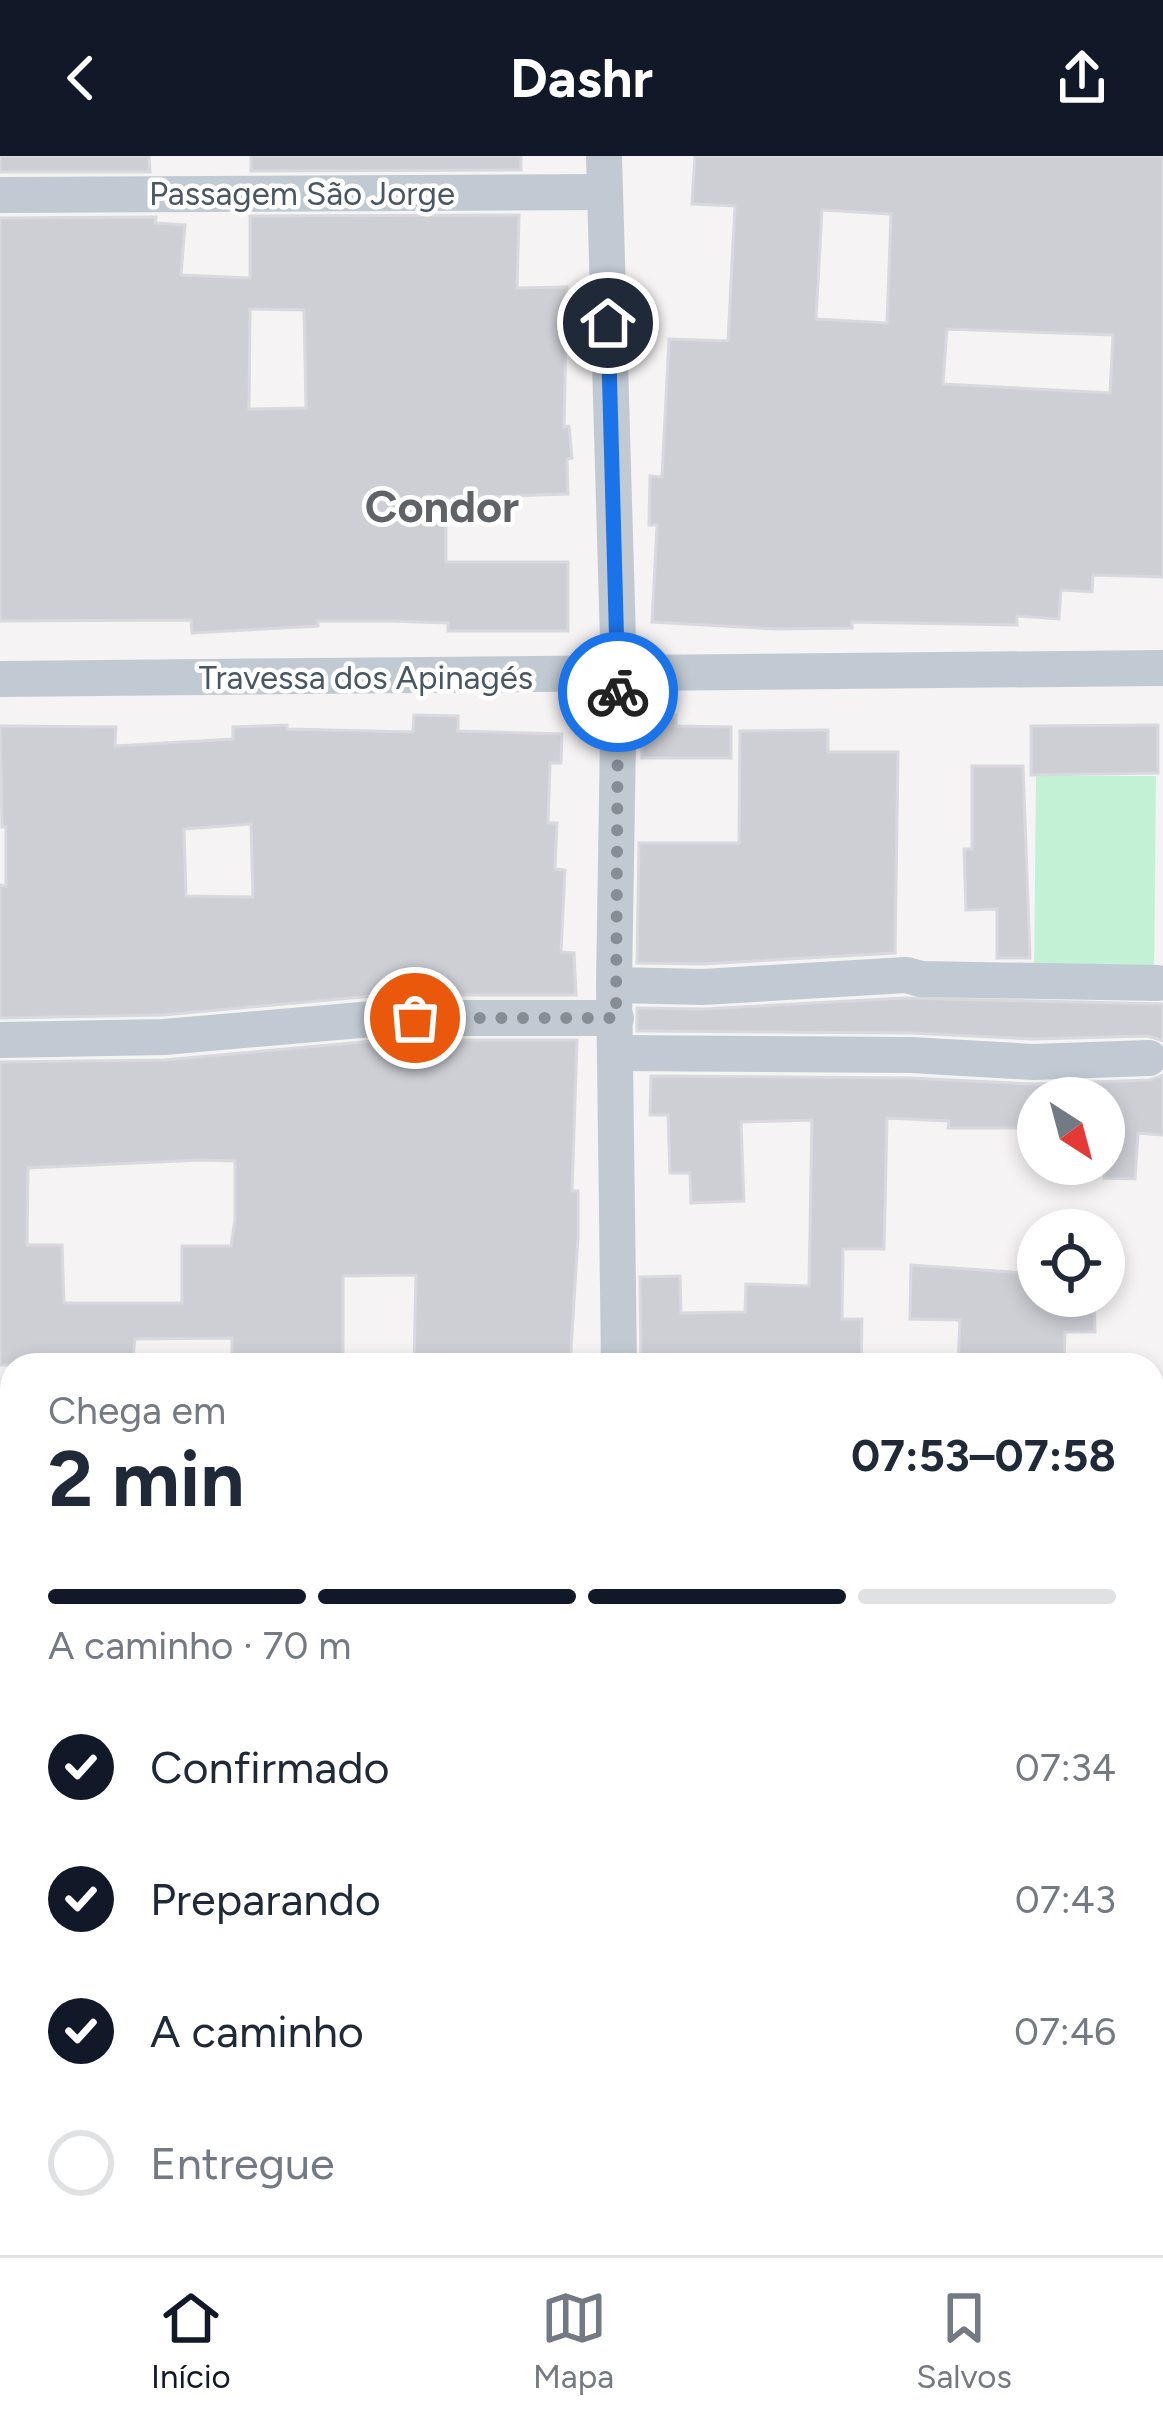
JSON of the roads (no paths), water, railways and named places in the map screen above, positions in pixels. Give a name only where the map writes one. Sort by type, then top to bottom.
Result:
[{"type":"street","name":"Passagem São Jorge","points":[[0,195],[604,174]]},
{"type":"street","points":[[604,174],[619,675],[615,1019],[620,1353]]},
{"type":"street","name":"Travessa dos Apinagés","points":[[0,679],[1163,668]]},
{"type":"street","points":[[615,1019],[703,987],[906,975],[921,980],[1021,977],[1158,983]]},
{"type":"street","points":[[0,1040],[164,1036],[384,1018],[615,1019],[911,1055],[1034,1061],[1149,1058]]},
{"type":"district","name":"Condor","points":[[442,506]]}]
